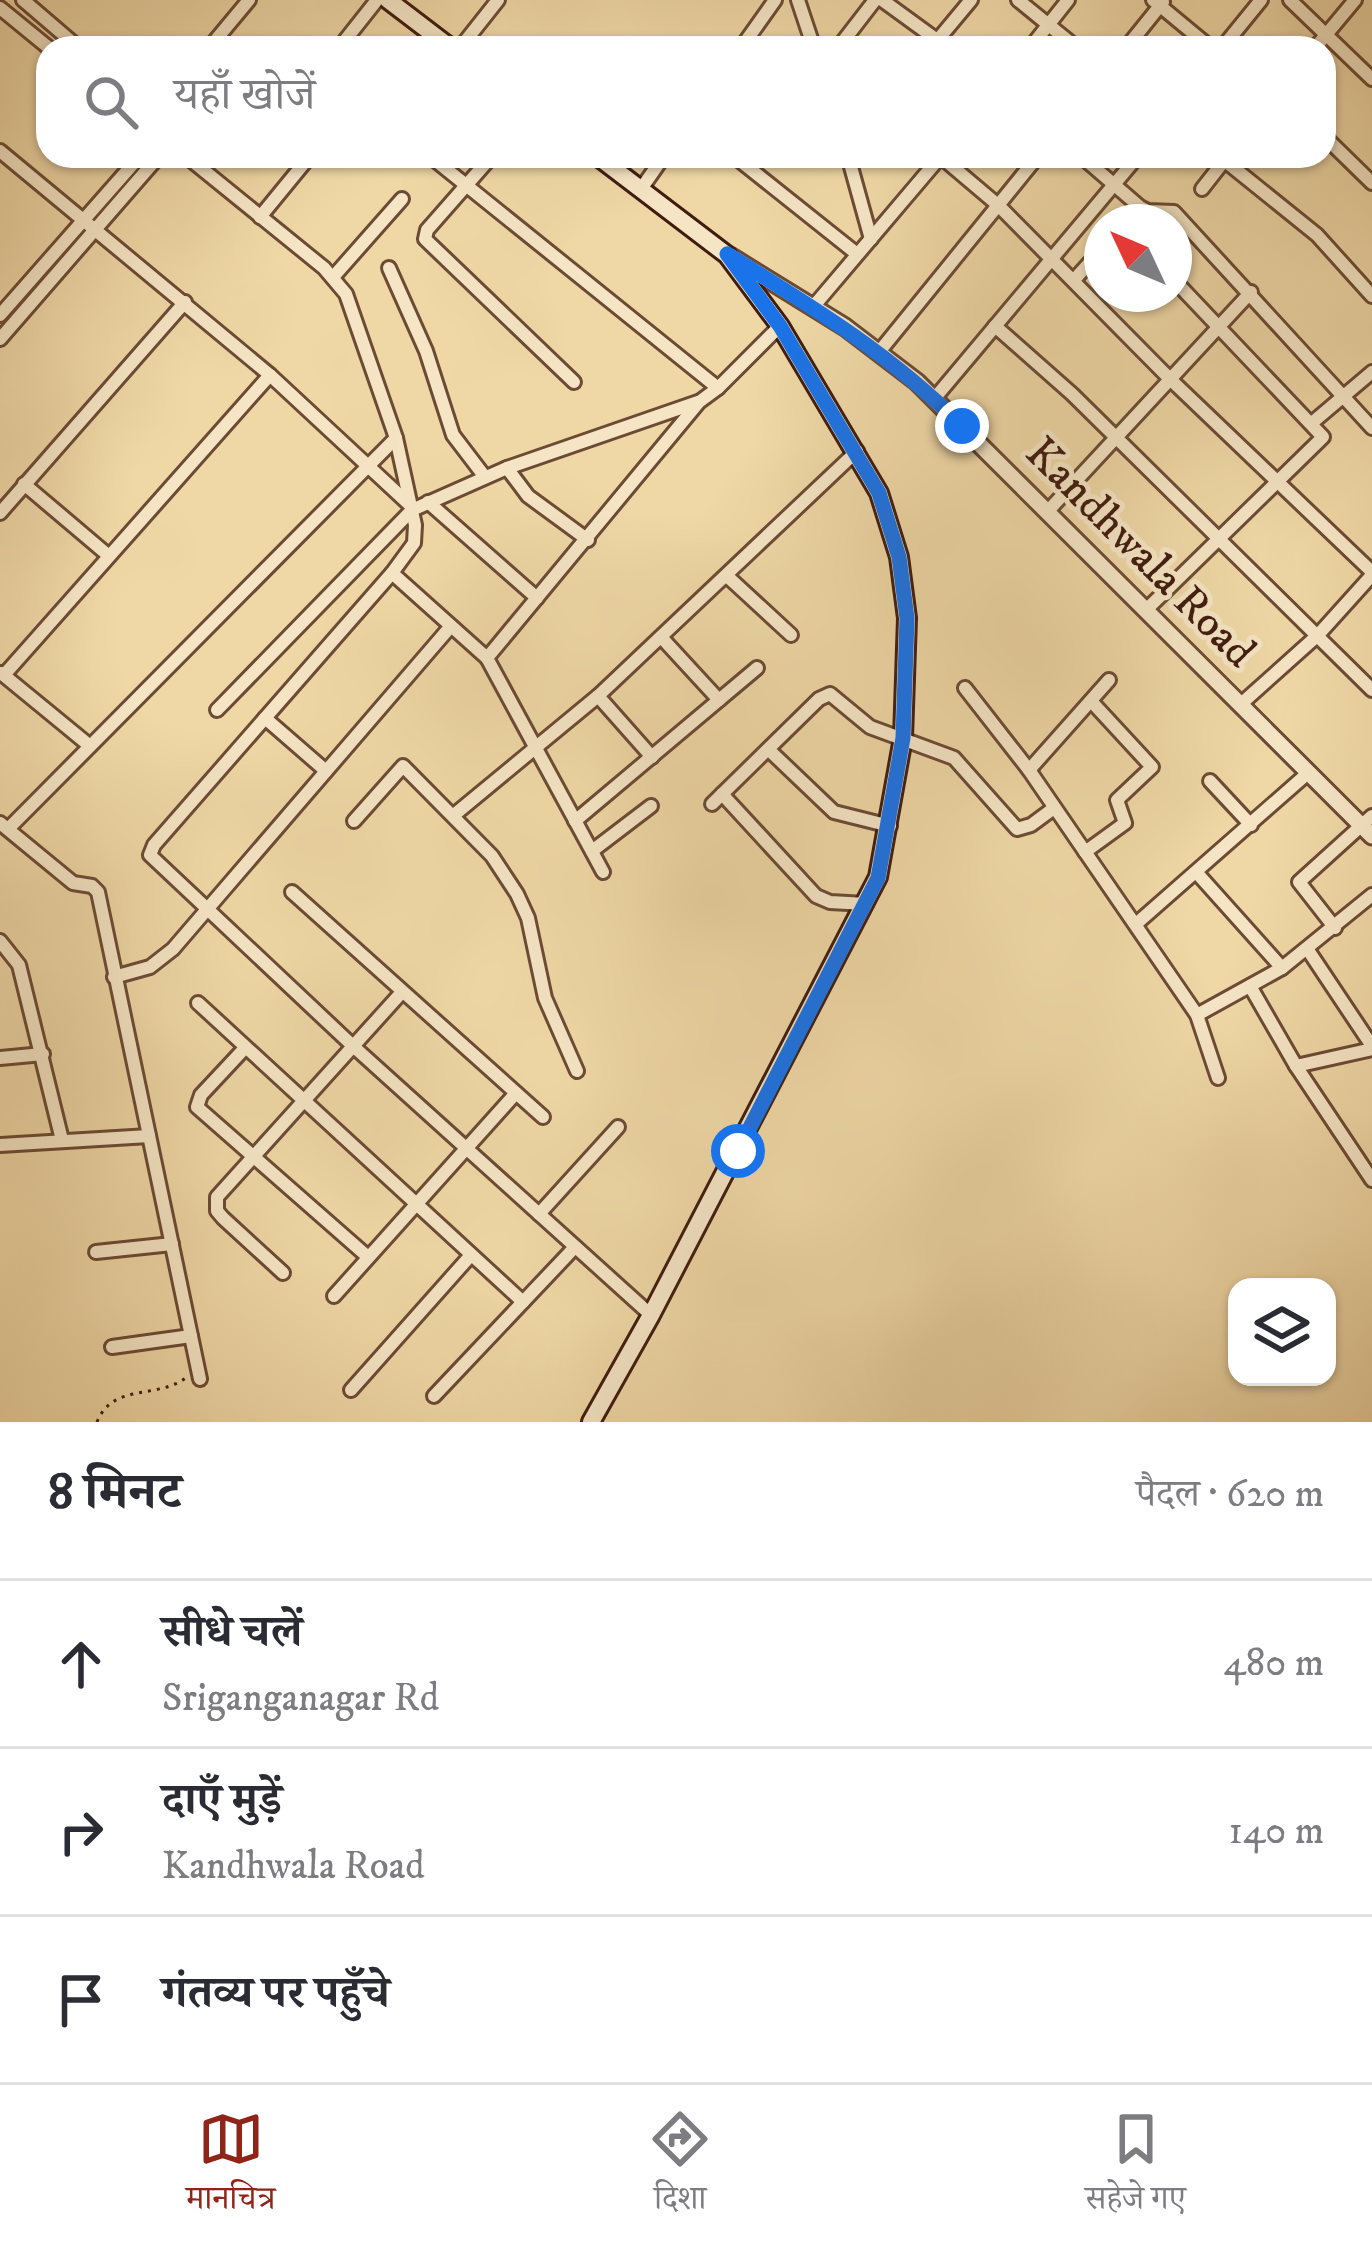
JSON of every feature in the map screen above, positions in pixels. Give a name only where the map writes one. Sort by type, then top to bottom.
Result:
[{"type":"main road","points":[[388,1],[439,36]]},
{"type":"main road","points":[[595,1419],[867,904],[890,826],[903,738],[904,586],[892,528],[857,451],[780,326],[727,254],[613,168]]},
{"type":"street","points":[[23,0],[65,36]]},
{"type":"street","points":[[219,36],[249,0]]},
{"type":"street","points":[[466,36],[498,0]]},
{"type":"street","points":[[750,36],[776,0]]},
{"type":"street","points":[[798,0],[810,36]]},
{"type":"street","points":[[848,36],[878,0],[927,36]]},
{"type":"street","points":[[945,36],[971,0]]},
{"type":"street","points":[[1018,0],[1062,36]]},
{"type":"street","points":[[1039,36],[1068,0]]},
{"type":"street","points":[[1232,36],[1261,0]]},
{"type":"street","points":[[1290,0],[1330,36]]},
{"type":"street","points":[[1325,36],[1355,0]]},
{"type":"street","points":[[352,36],[388,1]]},
{"type":"street","points":[[1135,36],[1159,2],[1197,36]]},
{"type":"street","points":[[0,8],[36,37]]},
{"type":"street","points":[[1336,42],[1372,79]]},
{"type":"street","points":[[1336,148],[1372,183]]},
{"type":"street","points":[[0,151],[270,375],[411,508]]},
{"type":"street","points":[[0,339],[131,168]]},
{"type":"street","points":[[0,315],[146,168]]},
{"type":"street","points":[[201,168],[334,276],[346,294],[396,438],[414,543],[150,850],[154,862],[651,1315]]},
{"type":"street","points":[[260,217],[300,168]]},
{"type":"street","points":[[444,168],[718,388]]},
{"type":"street","points":[[482,168],[424,239],[574,382]]},
{"type":"street","points":[[641,189],[656,168]]},
{"type":"street","points":[[761,168],[857,254]]},
{"type":"street","points":[[851,168],[871,239]]},
{"type":"street","points":[[813,307],[931,168]]},
{"type":"street","points":[[955,168],[1372,574],[1318,635],[1241,704]]},
{"type":"street","points":[[879,352],[1029,168]]},
{"type":"street","points":[[1095,168],[1148,211],[1174,212],[1372,428]]},
{"type":"street","points":[[934,399],[1128,168]]},
{"type":"street","points":[[1202,189],[1217,168]]},
{"type":"street","points":[[1236,168],[1317,235],[1372,296]]},
{"type":"street","points":[[334,276],[402,199]]},
{"type":"street","name":"Kandhwala Road","points":[[727,254],[879,352],[934,399],[1308,773],[1368,825]]},
{"type":"street","points":[[389,268],[426,351],[452,435],[485,477]]},
{"type":"street","points":[[1074,280],[1084,269]]},
{"type":"street","points":[[1047,512],[1251,292]]},
{"type":"street","points":[[1147,610],[1322,442],[1321,430],[1192,298]]},
{"type":"street","points":[[0,513],[185,302]]},
{"type":"street","points":[[488,658],[699,402],[780,326]]},
{"type":"street","points":[[995,326],[1221,538],[1372,689]]},
{"type":"street","points":[[1313,422],[1372,373]]},
{"type":"street","points":[[90,746],[2,674],[270,375]]},
{"type":"street","points":[[217,710],[411,508],[507,468],[699,402]]},
{"type":"street","points":[[198,1374],[96,889],[74,883],[4,826],[90,746],[396,438]]},
{"type":"street","points":[[454,814],[598,696],[857,451]]},
{"type":"street","points":[[507,468],[528,496],[588,540]]},
{"type":"street","points":[[24,484],[109,556]]},
{"type":"street","points":[[428,502],[537,598]]},
{"type":"street","points":[[392,573],[488,658],[603,872]]},
{"type":"street","points":[[727,576],[791,635]]},
{"type":"street","points":[[114,977],[158,962],[451,626]]},
{"type":"street","points":[[661,638],[719,700]]},
{"type":"street","points":[[575,820],[757,668]]},
{"type":"street","points":[[1029,770],[1109,680]]},
{"type":"street","points":[[965,688],[1029,770],[1197,1016],[1218,1078]]},
{"type":"street","points":[[867,904],[830,902],[815,896],[717,799],[819,699],[830,694],[870,727],[954,758],[1017,829],[1054,808]]},
{"type":"street","points":[[598,696],[652,757]]},
{"type":"street","points":[[1085,852],[1125,823],[1117,800],[1152,767],[1091,700]]},
{"type":"street","points":[[265,718],[326,771]]},
{"type":"street","points":[[770,750],[834,812],[890,826]]},
{"type":"street","points":[[354,821],[403,766],[492,856],[528,918],[544,998],[577,1070]]},
{"type":"street","points":[[1136,924],[1308,773]]},
{"type":"street","points":[[1210,781],[1251,825]]},
{"type":"street","points":[[592,851],[651,806]]},
{"type":"street","points":[[1335,928],[1299,882],[1368,825]]},
{"type":"street","points":[[1197,873],[1282,968]]},
{"type":"street","points":[[292,892],[543,1117]]},
{"type":"street","points":[[1197,1016],[1282,968],[1372,895]]},
{"type":"street","points":[[0,941],[19,965],[62,1140]]},
{"type":"street","points":[[1296,1066],[1372,1048],[1308,950]]},
{"type":"street","points":[[0,967],[19,965]]},
{"type":"street","points":[[1250,986],[1296,1066],[1371,1178]]},
{"type":"street","points":[[283,1273],[223,1218],[215,1204],[221,1191],[402,992]]},
{"type":"street","points":[[198,1003],[523,1302]]},
{"type":"street","points":[[244,1049],[196,1101],[202,1112],[368,1257]]},
{"type":"street","points":[[0,1058],[43,1054]]},
{"type":"street","points":[[334,1296],[516,1093]]},
{"type":"street","points":[[539,1214],[618,1127]]},
{"type":"street","points":[[0,1145],[149,1136]]},
{"type":"street","points":[[96,1252],[172,1244]]},
{"type":"street","points":[[434,1396],[575,1247]]},
{"type":"street","points":[[351,1390],[471,1255]]},
{"type":"street","points":[[112,1347],[191,1336]]},
{"type":"path","points":[[97,1422],[119,1396],[164,1391],[198,1374]]},
{"type":"route","points":[[738,1151],[878,878],[903,738],[907,618],[899,557],[879,493],[780,326],[727,254],[879,352],[962,426]]}]
